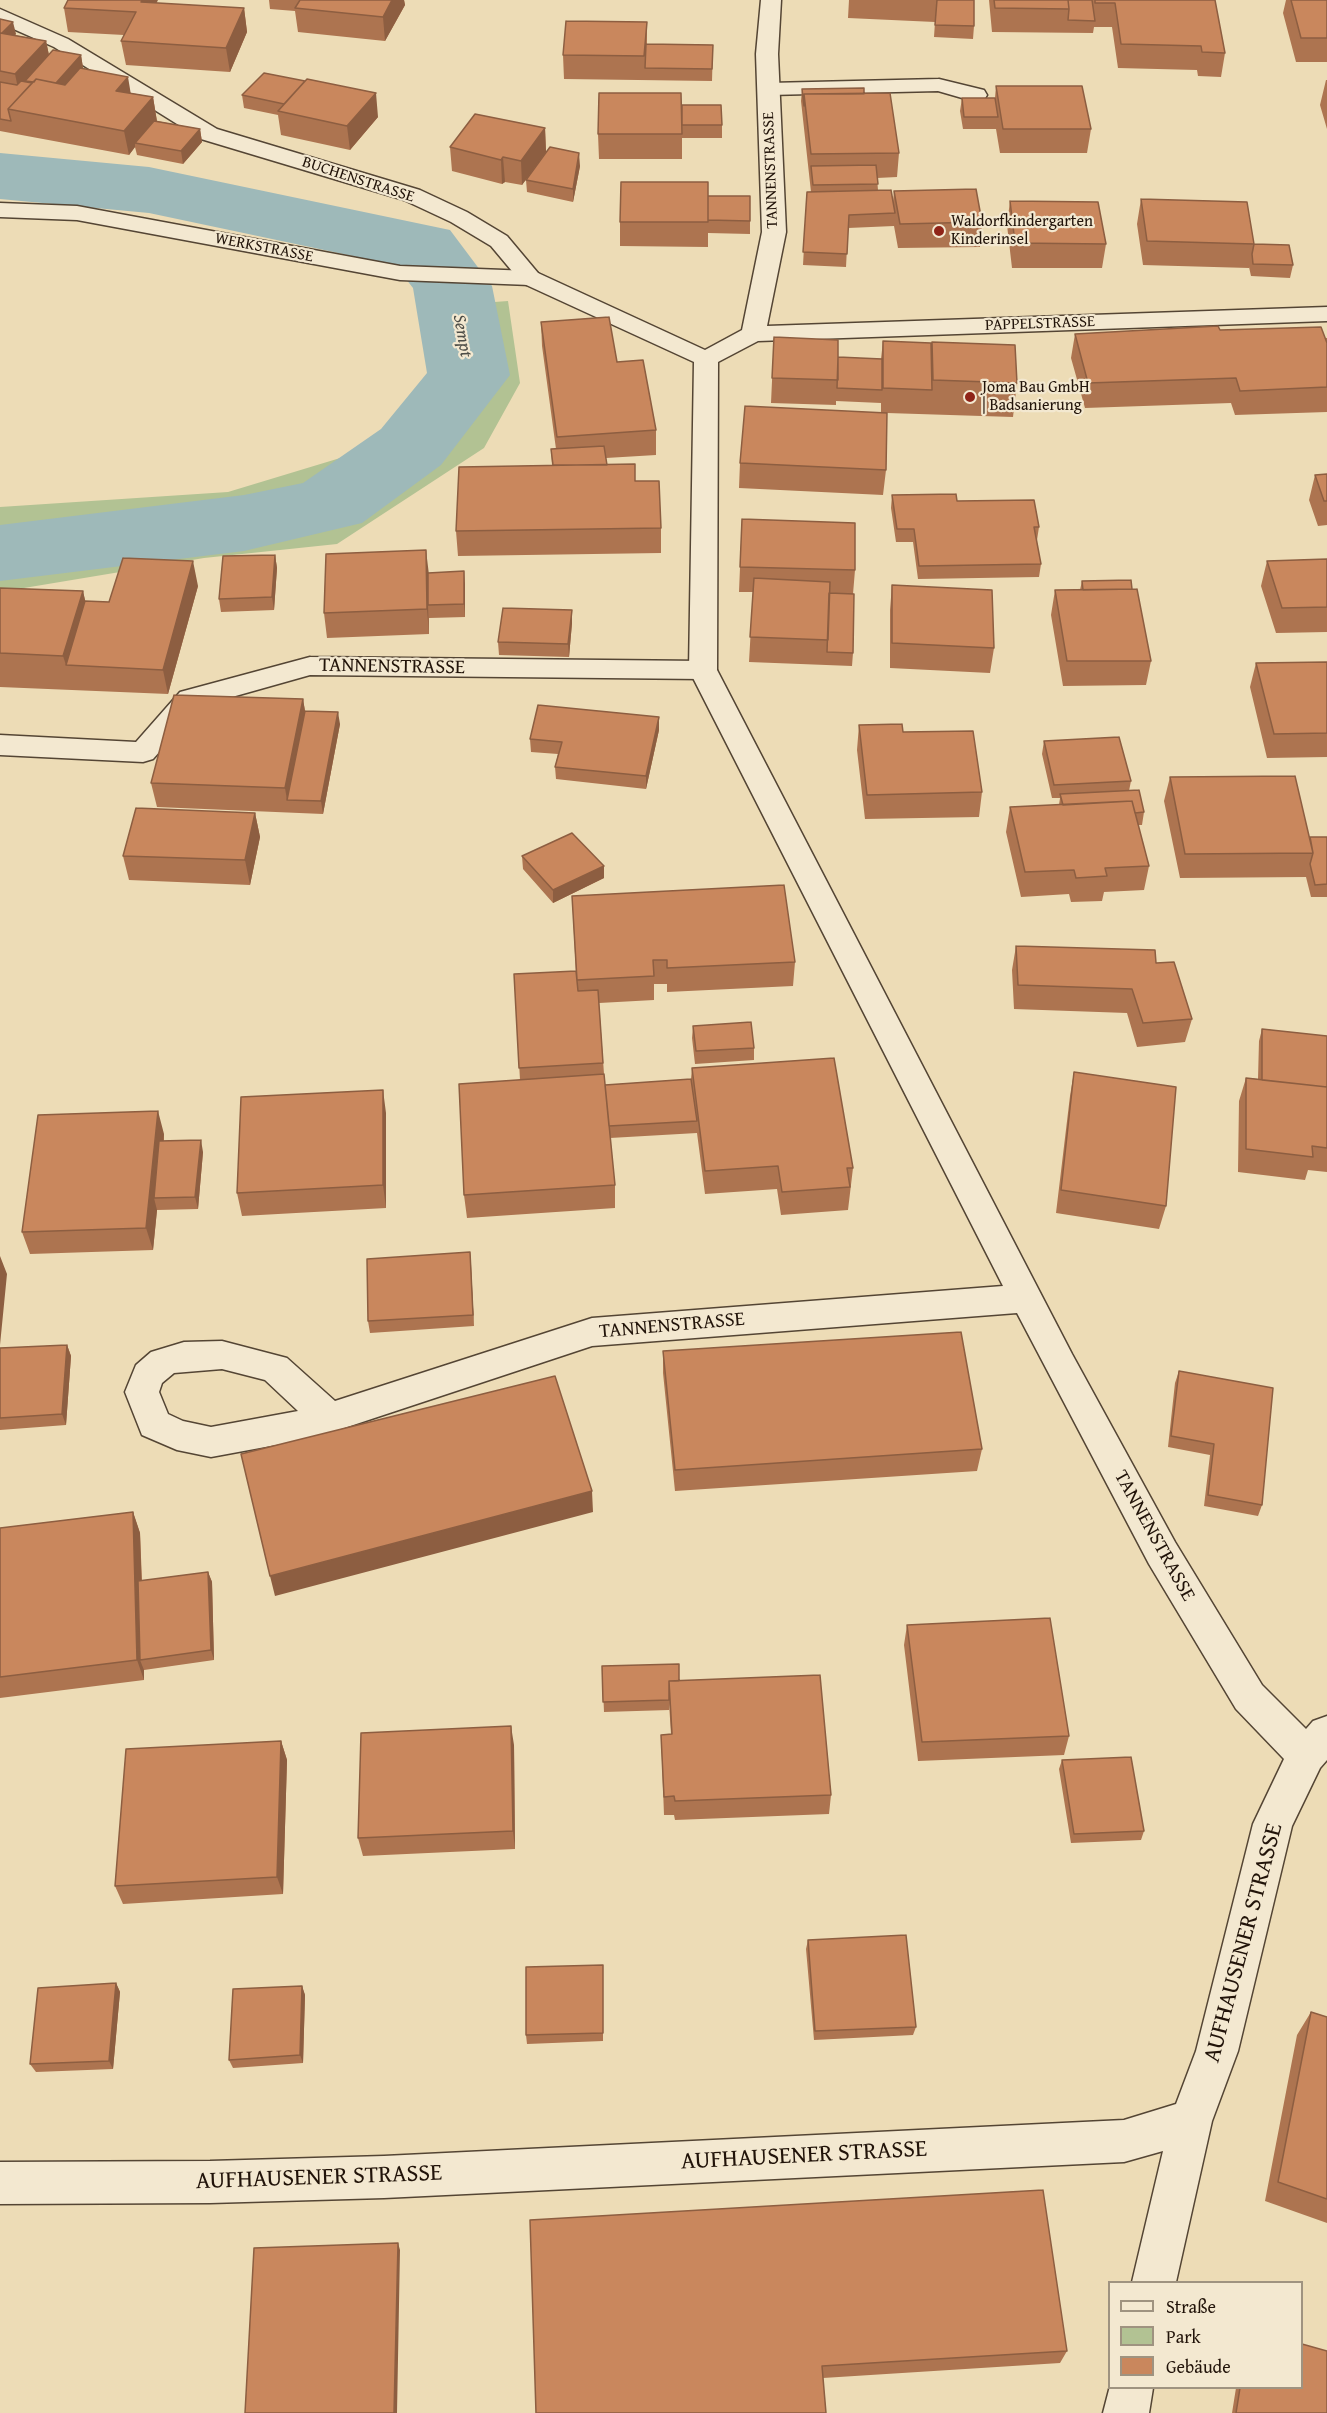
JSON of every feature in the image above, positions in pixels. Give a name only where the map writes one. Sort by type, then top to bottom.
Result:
[{"type":"street","name":"TANNENSTRASSE","points":[[753,334],[774,232],[767,54],[771,0]]},
{"type":"street","name":"BUCHENSTRASSE","points":[[0,15],[61,43],[210,134],[412,195],[459,217],[499,240],[530,279],[706,359]]},
{"type":"street","points":[[769,89],[939,85],[976,95]]},
{"type":"street","name":"WERKSTRASSE","points":[[0,210],[77,213],[400,273],[530,279]]},
{"type":"street","name":"PAPPELSTRASSE","points":[[753,334],[1327,314]]},
{"type":"street","points":[[706,359],[753,334]]},
{"type":"street","name":"TANNENSTRASSE","points":[[706,359],[703,670],[1060,1364],[1162,1553],[1249,1697],[1316,1745]]},
{"type":"street","name":"TANNENSTRASSE","points":[[0,745],[144,752],[190,699],[310,666],[703,670]]},
{"type":"street","name":"TANNENSTRASSE","points":[[329,1418],[274,1368],[222,1355],[184,1356],[163,1362],[148,1375],[141,1392],[154,1424],[177,1435],[211,1442],[329,1418],[592,1332],[1028,1298]]},
{"type":"street","name":"AUFHAUSENER STRASSE","points":[[0,2183],[198,2182],[384,2177],[1124,2141],[1191,2121],[1217,2051],[1273,1824],[1316,1745]]},
{"type":"street","points":[[1154,2281],[1191,2121]]},
{"type":"street","points":[[1126,2413],[1131,2389]]},
{"type":"green space","points":[[415,293],[441,306],[508,301],[520,383],[484,448],[337,544],[204,558],[0,592],[0,507],[228,492],[360,452],[425,391],[432,347]]},
{"type":"building","points":[[68,0],[142,0],[141,2],[244,8],[226,48],[121,41],[136,12],[64,8]]},
{"type":"building","points":[[300,0],[392,0],[383,17],[295,8]]},
{"type":"building","points":[[937,0],[974,0],[974,26],[935,25]]},
{"type":"building","points":[[994,0],[1068,0],[1069,9],[995,8]]},
{"type":"building","points":[[1068,0],[1092,0],[1095,21],[1068,20]]},
{"type":"building","points":[[1095,0],[1215,0],[1225,53],[1202,52],[1201,46],[1121,44],[1115,3],[1095,3]]},
{"type":"building","points":[[1291,0],[1327,0],[1327,38],[1301,38]]},
{"type":"building","points":[[0,19],[13,22],[2,33],[0,33]]},
{"type":"building","points":[[566,21],[647,22],[644,56],[563,55]]},
{"type":"building","points":[[0,33],[46,41],[15,74],[0,71]]},
{"type":"building","points":[[646,44],[713,45],[712,69],[645,68]]},
{"type":"building","points":[[53,50],[81,55],[56,83],[36,79],[34,82],[25,81]]},
{"type":"building","points":[[80,68],[128,77],[116,91],[153,97],[124,131],[8,109],[36,79],[65,85]]},
{"type":"building","points":[[264,73],[305,81],[284,104],[242,95]]},
{"type":"building","points":[[307,79],[376,93],[347,126],[278,111]]},
{"type":"building","points":[[21,81],[32,83],[8,109],[11,121],[0,119],[0,82],[17,85]]},
{"type":"building","points":[[996,86],[1082,86],[1091,129],[1003,129]]},
{"type":"building","points":[[864,88],[864,94],[804,94],[804,106],[802,89]]},
{"type":"building","points":[[599,93],[681,93],[682,134],[598,134]]},
{"type":"building","points":[[890,93],[899,153],[811,154],[804,94]]},
{"type":"building","points":[[962,98],[995,98],[998,117],[964,117]]},
{"type":"building","points":[[682,105],[721,105],[722,125],[682,125]]},
{"type":"building","points":[[475,114],[545,128],[521,161],[503,157],[501,160],[450,147]]},
{"type":"building","points":[[154,121],[200,129],[181,151],[135,143]]},
{"type":"building","points":[[550,147],[579,153],[573,189],[526,180]]},
{"type":"building","points":[[876,165],[878,184],[813,185],[811,166]]},
{"type":"building","points":[[621,182],[708,182],[708,222],[620,222]]},
{"type":"building","points":[[976,189],[982,222],[900,224],[894,191]]},
{"type":"building","points":[[891,190],[895,213],[849,215],[847,254],[803,252],[807,192]]},
{"type":"building","points":[[708,196],[750,196],[750,221],[708,220]]},
{"type":"building","points":[[1141,199],[1247,202],[1254,244],[1147,241]]},
{"type":"building","points":[[1010,201],[1098,202],[1106,244],[1015,243]]},
{"type":"building","points":[[1254,244],[1289,245],[1293,265],[1253,264]]},
{"type":"building","points":[[609,317],[617,362],[643,360],[656,430],[557,437],[541,322]]},
{"type":"building","points":[[1218,326],[1220,330],[1321,327],[1327,343],[1327,387],[1240,391],[1236,378],[1088,383],[1075,334]]},
{"type":"building","points":[[774,337],[838,340],[838,380],[772,378]]},
{"type":"building","points":[[883,341],[931,343],[932,390],[883,388]]},
{"type":"building","points":[[932,342],[1015,345],[1017,383],[933,380]]},
{"type":"building","points":[[838,357],[882,359],[882,390],[837,388]]},
{"type":"building","points":[[745,406],[887,413],[886,470],[740,463]]},
{"type":"building","points":[[604,446],[607,465],[553,465],[551,449]]},
{"type":"building","points":[[635,464],[635,481],[659,481],[661,528],[456,531],[459,467]]},
{"type":"building","points":[[1327,474],[1327,501],[1324,501],[1315,475]]},
{"type":"building","points":[[956,494],[957,501],[1034,500],[1039,527],[1034,527],[1041,564],[919,566],[914,529],[897,529],[892,495]]},
{"type":"building","points":[[742,519],[855,523],[855,570],[740,567]]},
{"type":"building","points":[[426,550],[427,609],[324,613],[326,554]]},
{"type":"building","points":[[275,555],[272,597],[219,599],[223,556]]},
{"type":"building","points":[[123,558],[193,561],[163,670],[66,665],[85,601],[109,602]]},
{"type":"building","points":[[1327,559],[1327,607],[1282,608],[1267,561]]},
{"type":"building","points":[[464,571],[464,604],[428,605],[428,573]]},
{"type":"building","points":[[754,578],[830,582],[828,640],[750,637]]},
{"type":"building","points":[[1131,580],[1132,589],[1083,590],[1082,581]]},
{"type":"building","points":[[892,585],[992,590],[994,648],[892,643]]},
{"type":"building","points":[[0,588],[83,591],[63,656],[0,653]]},
{"type":"building","points":[[1137,589],[1151,661],[1067,661],[1055,590]]},
{"type":"building","points":[[829,593],[854,594],[853,653],[827,652]]},
{"type":"building","points":[[503,608],[572,610],[568,644],[498,642]]},
{"type":"building","points":[[1327,662],[1327,733],[1274,734],[1256,663]]},
{"type":"building","points":[[174,695],[303,699],[285,788],[151,783]]},
{"type":"building","points":[[538,705],[659,717],[646,776],[555,767],[562,742],[530,739]]},
{"type":"building","points":[[305,711],[338,712],[321,801],[287,800]]},
{"type":"building","points":[[902,724],[903,732],[973,731],[982,792],[867,795],[859,725]]},
{"type":"building","points":[[1119,737],[1131,781],[1054,785],[1044,741]]},
{"type":"building","points":[[1295,776],[1313,853],[1185,854],[1170,777]]},
{"type":"building","points":[[1139,790],[1144,812],[1135,813],[1132,801],[1063,805],[1060,794]]},
{"type":"building","points":[[1132,801],[1149,866],[1105,868],[1107,876],[1076,878],[1074,870],[1025,872],[1010,807]]},
{"type":"building","points":[[136,808],[255,813],[245,860],[123,856]]},
{"type":"building","points":[[572,833],[604,866],[553,890],[522,856]]},
{"type":"building","points":[[1310,837],[1327,837],[1327,884],[1315,885],[1310,864],[1313,853]]},
{"type":"building","points":[[784,885],[795,962],[667,968],[667,960],[653,960],[654,976],[577,980],[572,896]]},
{"type":"building","points":[[1016,946],[1155,950],[1156,963],[1174,962],[1192,1019],[1143,1023],[1132,989],[1018,985]]},
{"type":"building","points":[[576,971],[578,991],[598,990],[603,1063],[519,1068],[514,974]]},
{"type":"building","points":[[751,1022],[754,1048],[696,1051],[693,1026]]},
{"type":"building","points":[[1262,1029],[1327,1036],[1327,1087],[1262,1080]]},
{"type":"building","points":[[834,1058],[853,1168],[847,1168],[850,1187],[782,1192],[778,1166],[705,1171],[692,1068]]},
{"type":"building","points":[[1074,1072],[1176,1087],[1166,1206],[1061,1190]]},
{"type":"building","points":[[604,1074],[615,1185],[464,1195],[459,1084]]},
{"type":"building","points":[[1246,1078],[1327,1087],[1327,1148],[1312,1146],[1313,1157],[1246,1149]]},
{"type":"building","points":[[691,1079],[697,1121],[609,1126],[605,1085]]},
{"type":"building","points":[[383,1090],[383,1185],[237,1193],[241,1097]]},
{"type":"building","points":[[158,1111],[146,1228],[22,1232],[38,1115]]},
{"type":"building","points":[[201,1140],[195,1197],[154,1198],[159,1141]]},
{"type":"building","points":[[470,1252],[473,1315],[368,1321],[367,1259]]},
{"type":"building","points":[[961,1332],[982,1449],[675,1470],[663,1351]]},
{"type":"building","points":[[67,1345],[62,1414],[0,1418],[0,1348]]},
{"type":"building","points":[[1179,1371],[1273,1388],[1262,1505],[1208,1495],[1214,1444],[1171,1436]]},
{"type":"building","points":[[555,1376],[592,1491],[270,1576],[241,1454]]},
{"type":"building","points":[[133,1512],[137,1660],[0,1677],[0,1528]]},
{"type":"building","points":[[208,1572],[211,1650],[140,1660],[138,1581]]},
{"type":"building","points":[[1050,1618],[1069,1736],[922,1742],[907,1625]]},
{"type":"building","points":[[679,1664],[679,1681],[669,1681],[669,1700],[603,1702],[602,1666]]},
{"type":"building","points":[[820,1675],[831,1795],[675,1801],[674,1796],[664,1797],[661,1735],[672,1734],[669,1681]]},
{"type":"building","points":[[511,1726],[513,1831],[358,1838],[361,1733]]},
{"type":"building","points":[[281,1741],[277,1877],[115,1886],[126,1749]]},
{"type":"building","points":[[1131,1757],[1144,1831],[1074,1834],[1062,1760]]},
{"type":"building","points":[[906,1935],[916,2027],[815,2031],[808,1940]]},
{"type":"building","points":[[603,1965],[603,2033],[526,2035],[526,1967]]},
{"type":"building","points":[[116,1983],[109,2061],[30,2064],[38,1988]]},
{"type":"building","points":[[302,1986],[300,2055],[229,2060],[233,1989]]},
{"type":"building","points":[[1311,2012],[1327,2017],[1327,2199],[1278,2182]]},
{"type":"building","points":[[1043,2190],[1067,2351],[822,2366],[826,2413],[536,2413],[530,2220]]},
{"type":"building","points":[[398,2243],[394,2413],[245,2413],[254,2248]]},
{"type":"building","points":[[1303,2344],[1327,2351],[1327,2413],[1236,2413],[1240,2389],[1303,2389]]},
{"type":"waterway","name":"Sempt","points":[[0,176],[149,190],[422,247],[452,286],[469,375],[411,447],[331,504],[244,523],[0,553]]},
{"type":"place","name":"Waldorfkindergarten Kinderinsel","points":[[939,231]]},
{"type":"place","name":"Joma Bau GmbH | Badsanierung","points":[[970,397]]}]
